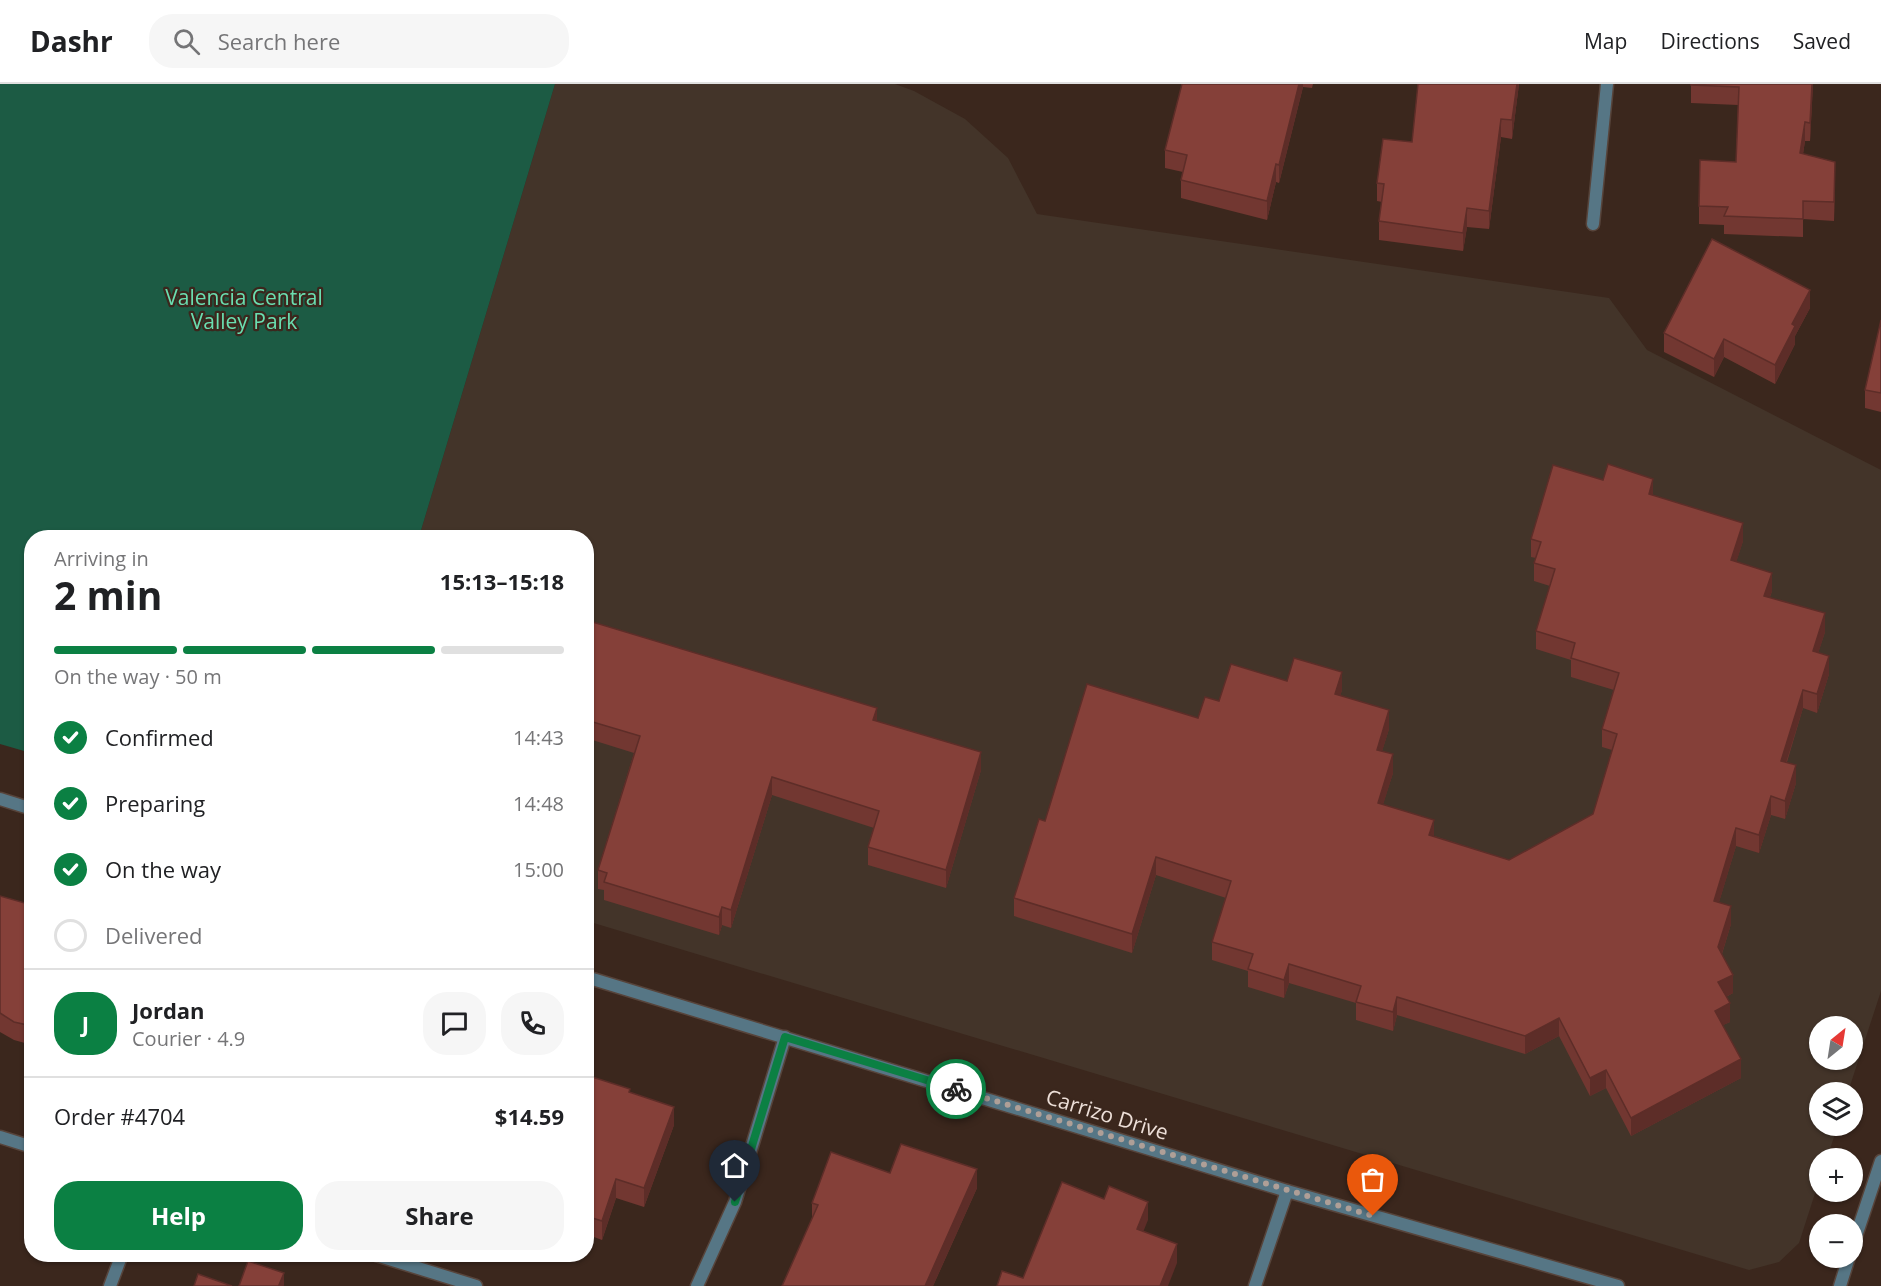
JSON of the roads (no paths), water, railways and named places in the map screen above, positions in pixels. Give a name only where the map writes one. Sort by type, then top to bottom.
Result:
[{"type":"street","points":[[1593,224],[1607,84]]},
{"type":"street","points":[[0,799],[24,806]]},
{"type":"street","name":"Carrizo Drive","points":[[594,979],[1287,1191],[1618,1286]]},
{"type":"street","points":[[697,1286],[735,1202],[785,1037]]},
{"type":"street","points":[[0,1137],[24,1144]]},
{"type":"street","points":[[1863,1215],[1881,1161]]},
{"type":"street","points":[[1255,1286],[1287,1191]]},
{"type":"street","points":[[110,1286],[119,1262]]},
{"type":"street","points":[[399,1262],[476,1286]]},
{"type":"street","points":[[1840,1286],[1846,1268]]},
{"type":"park label","name":"Valencia Central Valley Park","points":[[244,310]]}]
